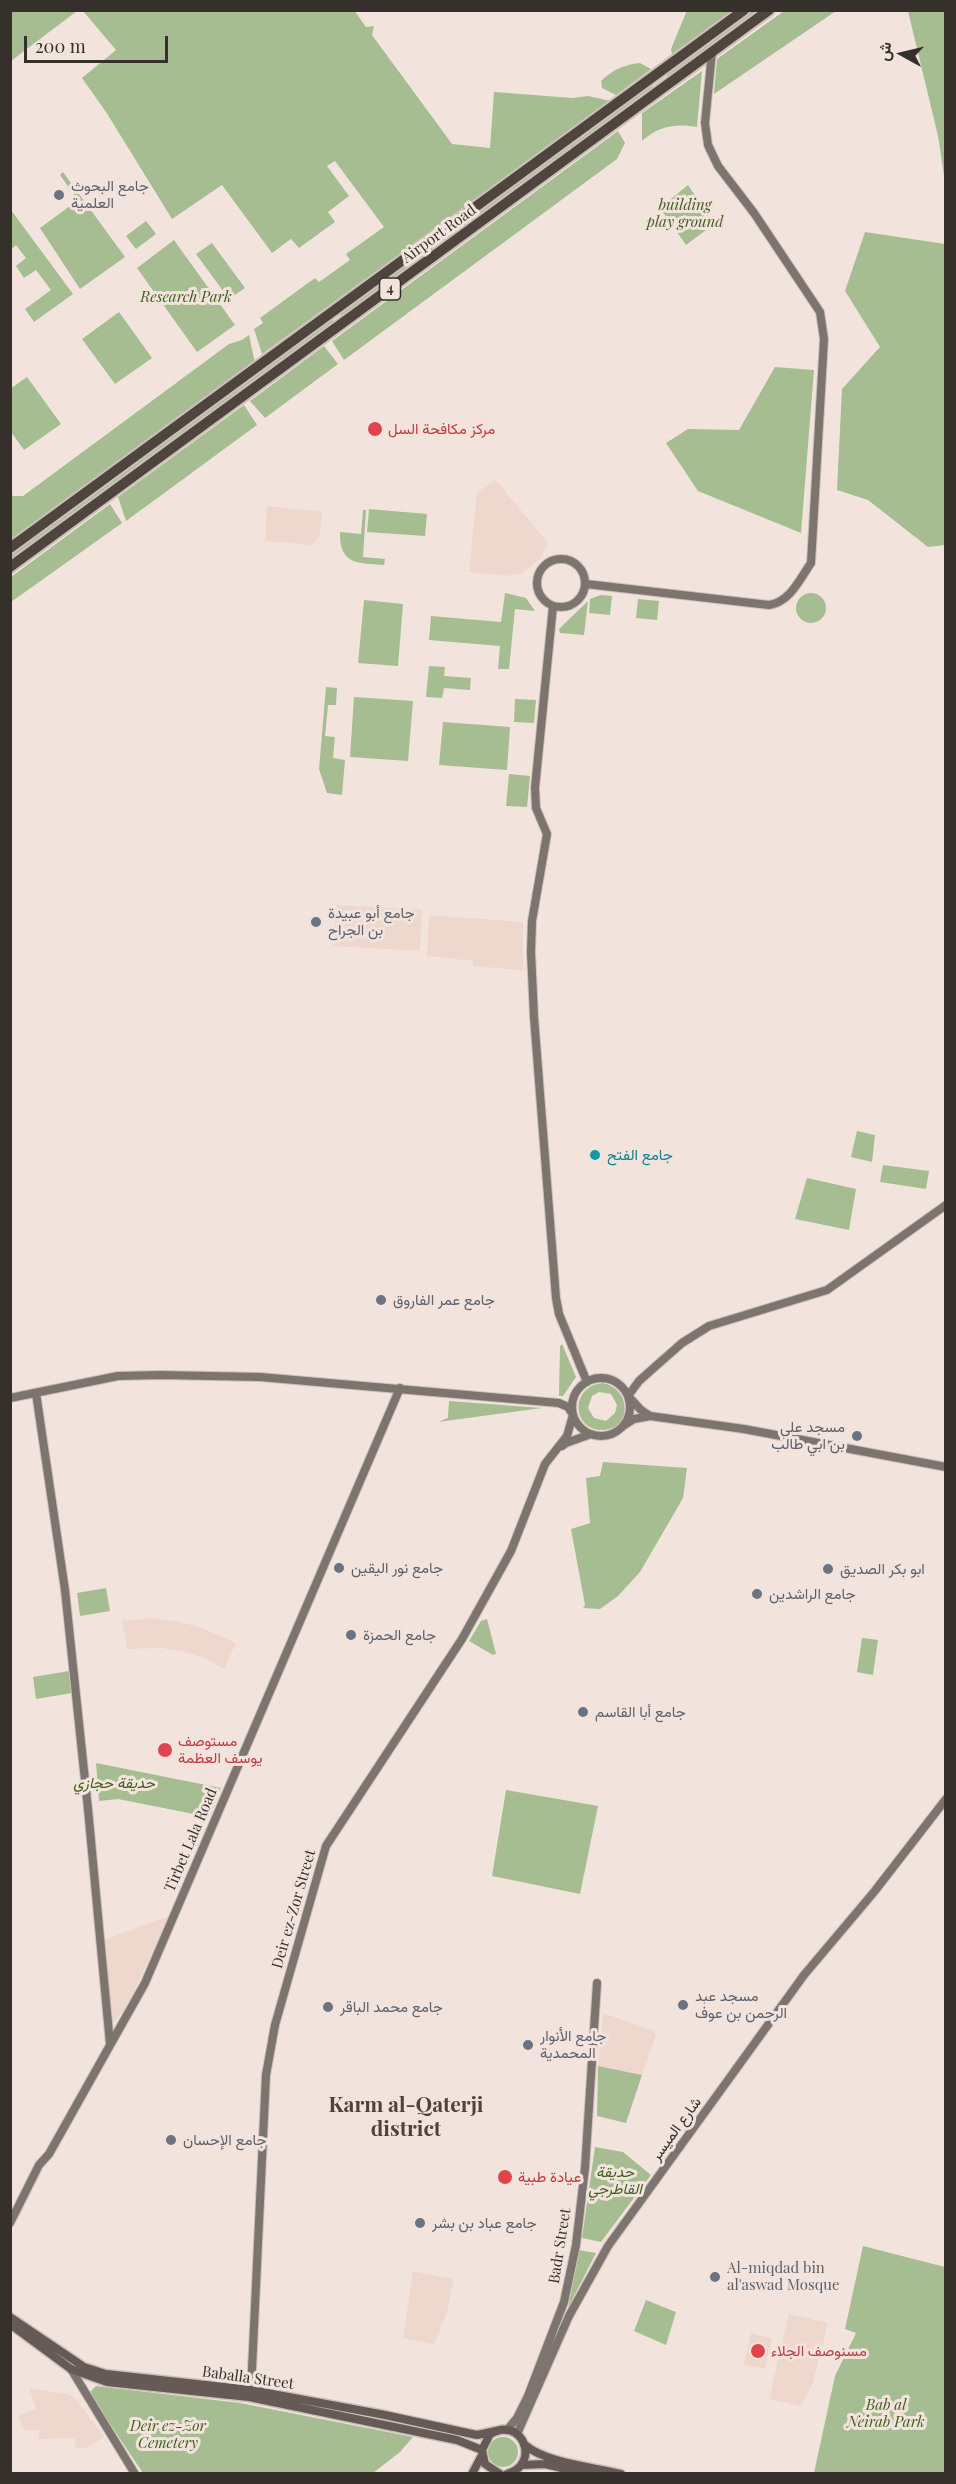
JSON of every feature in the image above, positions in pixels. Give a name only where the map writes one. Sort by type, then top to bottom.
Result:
[{"type":"highway","name":"Airport Road","points":[[10,548],[744,10]]},
{"type":"highway","name":"Airport Road","points":[[10,567],[769,10]]},
{"type":"main road","points":[[586,584],[769,605],[780,604],[811,563],[823,323],[820,312],[808,292],[754,213],[718,166],[708,145],[705,123],[712,52]]},
{"type":"main road","points":[[561,558],[569,559],[582,569],[586,584],[584,592],[575,603],[561,607],[554,606],[542,598],[537,585],[541,569],[546,563],[561,558]]},
{"type":"main road","points":[[554,606],[535,788],[536,808],[548,834],[532,921],[534,1017],[556,1298],[559,1314],[587,1382]]},
{"type":"main road","points":[[623,1426],[630,1412],[628,1396],[639,1381],[682,1343],[709,1326],[827,1290],[945,1205]]},
{"type":"main road","points":[[10,1398],[118,1376],[260,1377],[559,1403],[568,1407],[580,1426],[591,1434],[599,1436],[612,1434],[634,1419],[650,1416],[744,1428],[814,1444],[945,1467]]},
{"type":"main road","points":[[559,1403],[567,1401],[587,1382],[603,1378],[619,1383],[639,1381]]},
{"type":"main road","points":[[619,1383],[641,1410],[650,1416]]},
{"type":"main road","name":"Tirbet Lala Road","points":[[10,2223],[39,2165],[49,2154],[145,1983],[400,1388]]},
{"type":"main road","points":[[36,1393],[65,1590],[110,2045]]},
{"type":"main road","points":[[573,1414],[575,1394]]},
{"type":"main road","name":"Deir ez-Zor Street","points":[[251,2390],[266,2075],[275,2025],[315,1881],[330,1838],[462,1639],[511,1551],[545,1464],[567,1436],[573,1414]]},
{"type":"main road","points":[[550,1458],[566,1443],[591,1434]]},
{"type":"main road","name":"شارع الميسر","points":[[518,2434],[569,2316],[608,2246],[804,1975],[874,1892],[945,1799]]},
{"type":"main road","name":"Badr Street","points":[[507,2430],[517,2418],[528,2396],[564,2302],[576,2246],[585,2168],[597,1983]]},
{"type":"main road","name":"Baballa Street","points":[[10,2317],[84,2367],[106,2374],[251,2390],[477,2435],[507,2430]]},
{"type":"main road","points":[[10,2324],[71,2369],[107,2382],[249,2397],[457,2440],[482,2453],[489,2468],[500,2474]]},
{"type":"main road","points":[[71,2369],[135,2474]]},
{"type":"main road","points":[[507,2430],[518,2434],[532,2451],[546,2457],[621,2474]]},
{"type":"main road","points":[[472,2474],[486,2439],[495,2431]]},
{"type":"main road","points":[[507,2474],[517,2470],[522,2464],[526,2451],[525,2445]]},
{"type":"main road","points":[[522,2464],[545,2464],[587,2474]]},
{"type":"main road","points":[[476,2474],[489,2468]]},
{"type":"shaded area","points":[[495,479],[548,543],[540,559],[521,574],[506,576],[469,572],[477,493]]},
{"type":"shaded area","points":[[267,506],[322,512],[320,534],[316,541],[311,545],[265,541]]},
{"type":"shaded area","points":[[336,905],[422,910],[420,951],[333,946]]},
{"type":"shaded area","points":[[429,915],[523,922],[523,970],[473,966],[473,961],[427,956]]},
{"type":"shaded area","points":[[149,1618],[176,1621],[202,1628],[236,1643],[224,1669],[207,1659],[189,1653],[161,1648],[127,1649],[122,1621]]},
{"type":"shaded area","points":[[169,1916],[127,2007],[113,2023],[103,1940]]},
{"type":"shaded area","points":[[603,2013],[654,2031],[656,2035],[642,2075],[598,2066]]},
{"type":"shaded area","points":[[413,2271],[454,2279],[447,2312],[434,2344],[403,2338]]},
{"type":"shaded area","points":[[789,2314],[828,2323],[813,2383],[801,2406],[769,2399]]},
{"type":"shaded area","name":"مسنوصف الجلاء","points":[[751,2333],[772,2338],[765,2369],[744,2365]]},
{"type":"shaded area","points":[[29,2388],[68,2394],[75,2398],[104,2437],[88,2447],[76,2449],[74,2438],[38,2439],[39,2430],[24,2430],[18,2416],[36,2409]]},
{"type":"green space","points":[[11,10],[77,10],[77,11],[11,61]]},
{"type":"green space","points":[[354,10],[366,27],[374,26],[372,35],[452,144],[490,148],[494,92],[573,98],[588,96],[611,101],[262,354],[254,329],[263,323],[260,318],[315,278],[319,282],[350,260],[346,254],[384,227],[335,161],[327,166],[349,196],[328,212],[335,222],[299,248],[291,239],[272,253],[222,185],[172,219],[106,112],[82,78],[116,50],[83,11]]},
{"type":"green space","points":[[687,10],[732,11],[672,54],[671,49]]},
{"type":"green space","points":[[752,11],[763,11],[669,78],[665,73]]},
{"type":"green space","points":[[784,11],[836,11],[714,94],[717,59]]},
{"type":"green space","points":[[908,11],[945,11],[945,182],[938,136]]},
{"type":"green space","points":[[640,63],[651,69],[616,95],[602,88],[601,81],[610,73],[624,66]]},
{"type":"green space","points":[[702,71],[697,127],[682,125],[668,127],[654,132],[642,141],[642,113]]},
{"type":"green space","points":[[652,85],[653,90],[341,317],[340,312]]},
{"type":"green space","points":[[618,131],[625,143],[617,159],[344,360],[332,341]]},
{"type":"green space","points":[[63,172],[125,257],[80,289],[40,228],[78,200],[60,175]]},
{"type":"green space","name":"building play ground","points":[[688,185],[714,224],[686,245],[660,208]]},
{"type":"green space","points":[[11,210],[73,294],[34,322],[25,309],[51,290],[36,270],[24,278],[16,266],[26,258],[16,245],[13,248],[11,245]]},
{"type":"green space","points":[[146,221],[156,234],[136,249],[126,236]]},
{"type":"green space","points":[[865,232],[945,244],[945,545],[928,547],[868,500],[837,490],[842,389],[880,347],[845,291]]},
{"type":"green space","name":"Research Park","points":[[174,240],[235,325],[197,352],[137,268]]},
{"type":"green space","points":[[212,243],[245,288],[229,299],[196,254]]},
{"type":"green space","points":[[119,312],[152,358],[115,384],[82,339]]},
{"type":"green space","points":[[329,319],[333,320],[334,324],[11,560],[10,554]]},
{"type":"green space","points":[[249,335],[255,363],[11,540],[10,492],[13,496],[23,496],[229,344]]},
{"type":"green space","points":[[324,346],[338,364],[265,418],[250,401]]},
{"type":"green space","points":[[775,367],[814,370],[801,533],[698,491],[666,443],[688,429],[739,430]]},
{"type":"green space","points":[[27,377],[61,424],[24,450],[11,432],[10,389]]},
{"type":"green space","points":[[244,405],[257,425],[126,521],[118,497]]},
{"type":"green space","points":[[110,504],[122,523],[11,602],[11,577]]},
{"type":"green space","points":[[369,509],[427,514],[425,536],[367,532]]},
{"type":"green space","points":[[363,510],[366,510],[363,557],[385,559],[384,565],[352,560],[343,551],[340,532],[361,534]]},
{"type":"green space","points":[[505,593],[526,598],[535,611],[515,609],[509,669],[498,669],[500,646],[429,640],[431,616],[501,622]]},
{"type":"green space","points":[[811,593],[822,597],[826,608],[822,619],[811,623],[800,619],[796,608],[800,597]]},
{"type":"green space","points":[[601,595],[612,596],[610,615],[589,613],[590,599]]},
{"type":"green space","points":[[638,599],[659,601],[657,620],[636,618]]},
{"type":"green space","points":[[364,600],[403,604],[398,666],[358,663]]},
{"type":"green space","points":[[588,601],[584,635],[560,633],[559,629]]},
{"type":"green space","points":[[429,666],[445,667],[444,676],[471,678],[470,690],[444,688],[442,698],[426,697]]},
{"type":"green space","points":[[326,687],[337,688],[336,705],[328,705],[325,736],[335,737],[333,758],[345,760],[342,795],[327,793],[319,769]]},
{"type":"green space","points":[[354,697],[413,701],[408,761],[350,757]]},
{"type":"green space","points":[[515,699],[536,700],[534,723],[514,722]]},
{"type":"green space","points":[[443,722],[510,727],[507,770],[439,765]]},
{"type":"green space","points":[[509,774],[530,776],[527,807],[506,806]]},
{"type":"green space","points":[[857,1131],[875,1135],[872,1162],[851,1157]]},
{"type":"green space","points":[[883,1165],[929,1171],[926,1189],[880,1182]]},
{"type":"green space","points":[[807,1178],[856,1189],[849,1230],[795,1219]]},
{"type":"green space","points":[[562,1344],[576,1377],[563,1396],[559,1396],[560,1346]]},
{"type":"green space","points":[[603,1383],[613,1387],[623,1400],[625,1408],[623,1416],[613,1428],[603,1430],[593,1428],[585,1424],[580,1416],[580,1399],[584,1392],[592,1386]],"holes":[[[599,1392],[611,1394],[617,1405],[615,1413],[606,1421],[594,1418],[588,1408],[592,1396]]]},
{"type":"green space","points":[[449,1401],[542,1408],[438,1422],[448,1418]]},
{"type":"green space","points":[[603,1462],[687,1468],[683,1498],[640,1572],[618,1596],[600,1609],[583,1608],[585,1605],[571,1529],[590,1523],[586,1478],[600,1476]]},
{"type":"green space","points":[[106,1588],[110,1611],[80,1616],[77,1593]]},
{"type":"green space","points":[[487,1619],[496,1654],[493,1655],[469,1641],[481,1621]]},
{"type":"green space","points":[[862,1638],[878,1640],[873,1675],[857,1672]]},
{"type":"green space","points":[[69,1671],[72,1693],[36,1699],[33,1677]]},
{"type":"green space","name":"حديقة حجازي","points":[[96,1763],[221,1788],[209,1817],[118,1799],[99,1801]]},
{"type":"green space","points":[[506,1790],[598,1806],[580,1894],[492,1876]]},
{"type":"green space","name":"حديقة القاطرجي","points":[[598,2066],[642,2075],[626,2123],[597,2116]]},
{"type":"green space","name":"حديقة القاطرجي","points":[[595,2147],[623,2152],[651,2175],[601,2242],[582,2238]]},
{"type":"green space","name":"Bab al Neirab Park","points":[[863,2246],[945,2267],[945,2473],[814,2473],[835,2376],[856,2333],[845,2329]]},
{"type":"green space","points":[[579,2250],[596,2253],[568,2308]]},
{"type":"green space","points":[[646,2300],[676,2312],[666,2345],[634,2331]]},
{"type":"green space","name":"Deir ez-Zor Cemetery","points":[[96,2386],[240,2403],[413,2437],[400,2452],[373,2473],[143,2473],[89,2393]]},
{"type":"green space","points":[[503,2437],[513,2442],[518,2452],[513,2462],[503,2467],[493,2462],[488,2452],[493,2442]]},
{"type":"place","name":"جامع البحوث العلمية","points":[[59,195]]},
{"type":"place","name":"مركز مكافحة السل","points":[[375,429]]},
{"type":"place","name":"جامع أبو عبيدة بن الجراح","points":[[316,922]]},
{"type":"place","name":"جامع الفتح","points":[[595,1155]]},
{"type":"place","name":"جامع عمر الفاروق","points":[[381,1300]]},
{"type":"place","name":"مسجد علي بن ابي طالب","points":[[857,1436]]},
{"type":"place","name":"جامع نور اليقين","points":[[339,1568]]},
{"type":"place","name":"ابو بكر الصديق","points":[[828,1569]]},
{"type":"place","name":"جامع الراشدين","points":[[757,1594]]},
{"type":"place","name":"جامع الحمزة","points":[[351,1635]]},
{"type":"place","name":"جامع أبا القاسم","points":[[583,1712]]},
{"type":"place","name":"مستوصف يوسف العظمة","points":[[165,1750]]},
{"type":"place","name":"مسجد عبد الرحمن بن عوف","points":[[683,2005]]},
{"type":"place","name":"جامع محمد الباقر","points":[[328,2007]]},
{"type":"place","name":"جامع الأنوار المحمدية","points":[[528,2045]]},
{"type":"place","name":"جامع الإحسان","points":[[171,2140]]},
{"type":"place","name":"عيادة طبية","points":[[505,2177]]},
{"type":"place","name":"جامع عباد بن بشر","points":[[420,2223]]},
{"type":"place","name":"Al-miqdad bin al'aswad Mosque","points":[[715,2277]]},
{"type":"place","name":"مسنوصف الجلاء","points":[[758,2351]]},
{"type":"district","name":"Karm al-Qaterji district","points":[[406,2117]]}]
